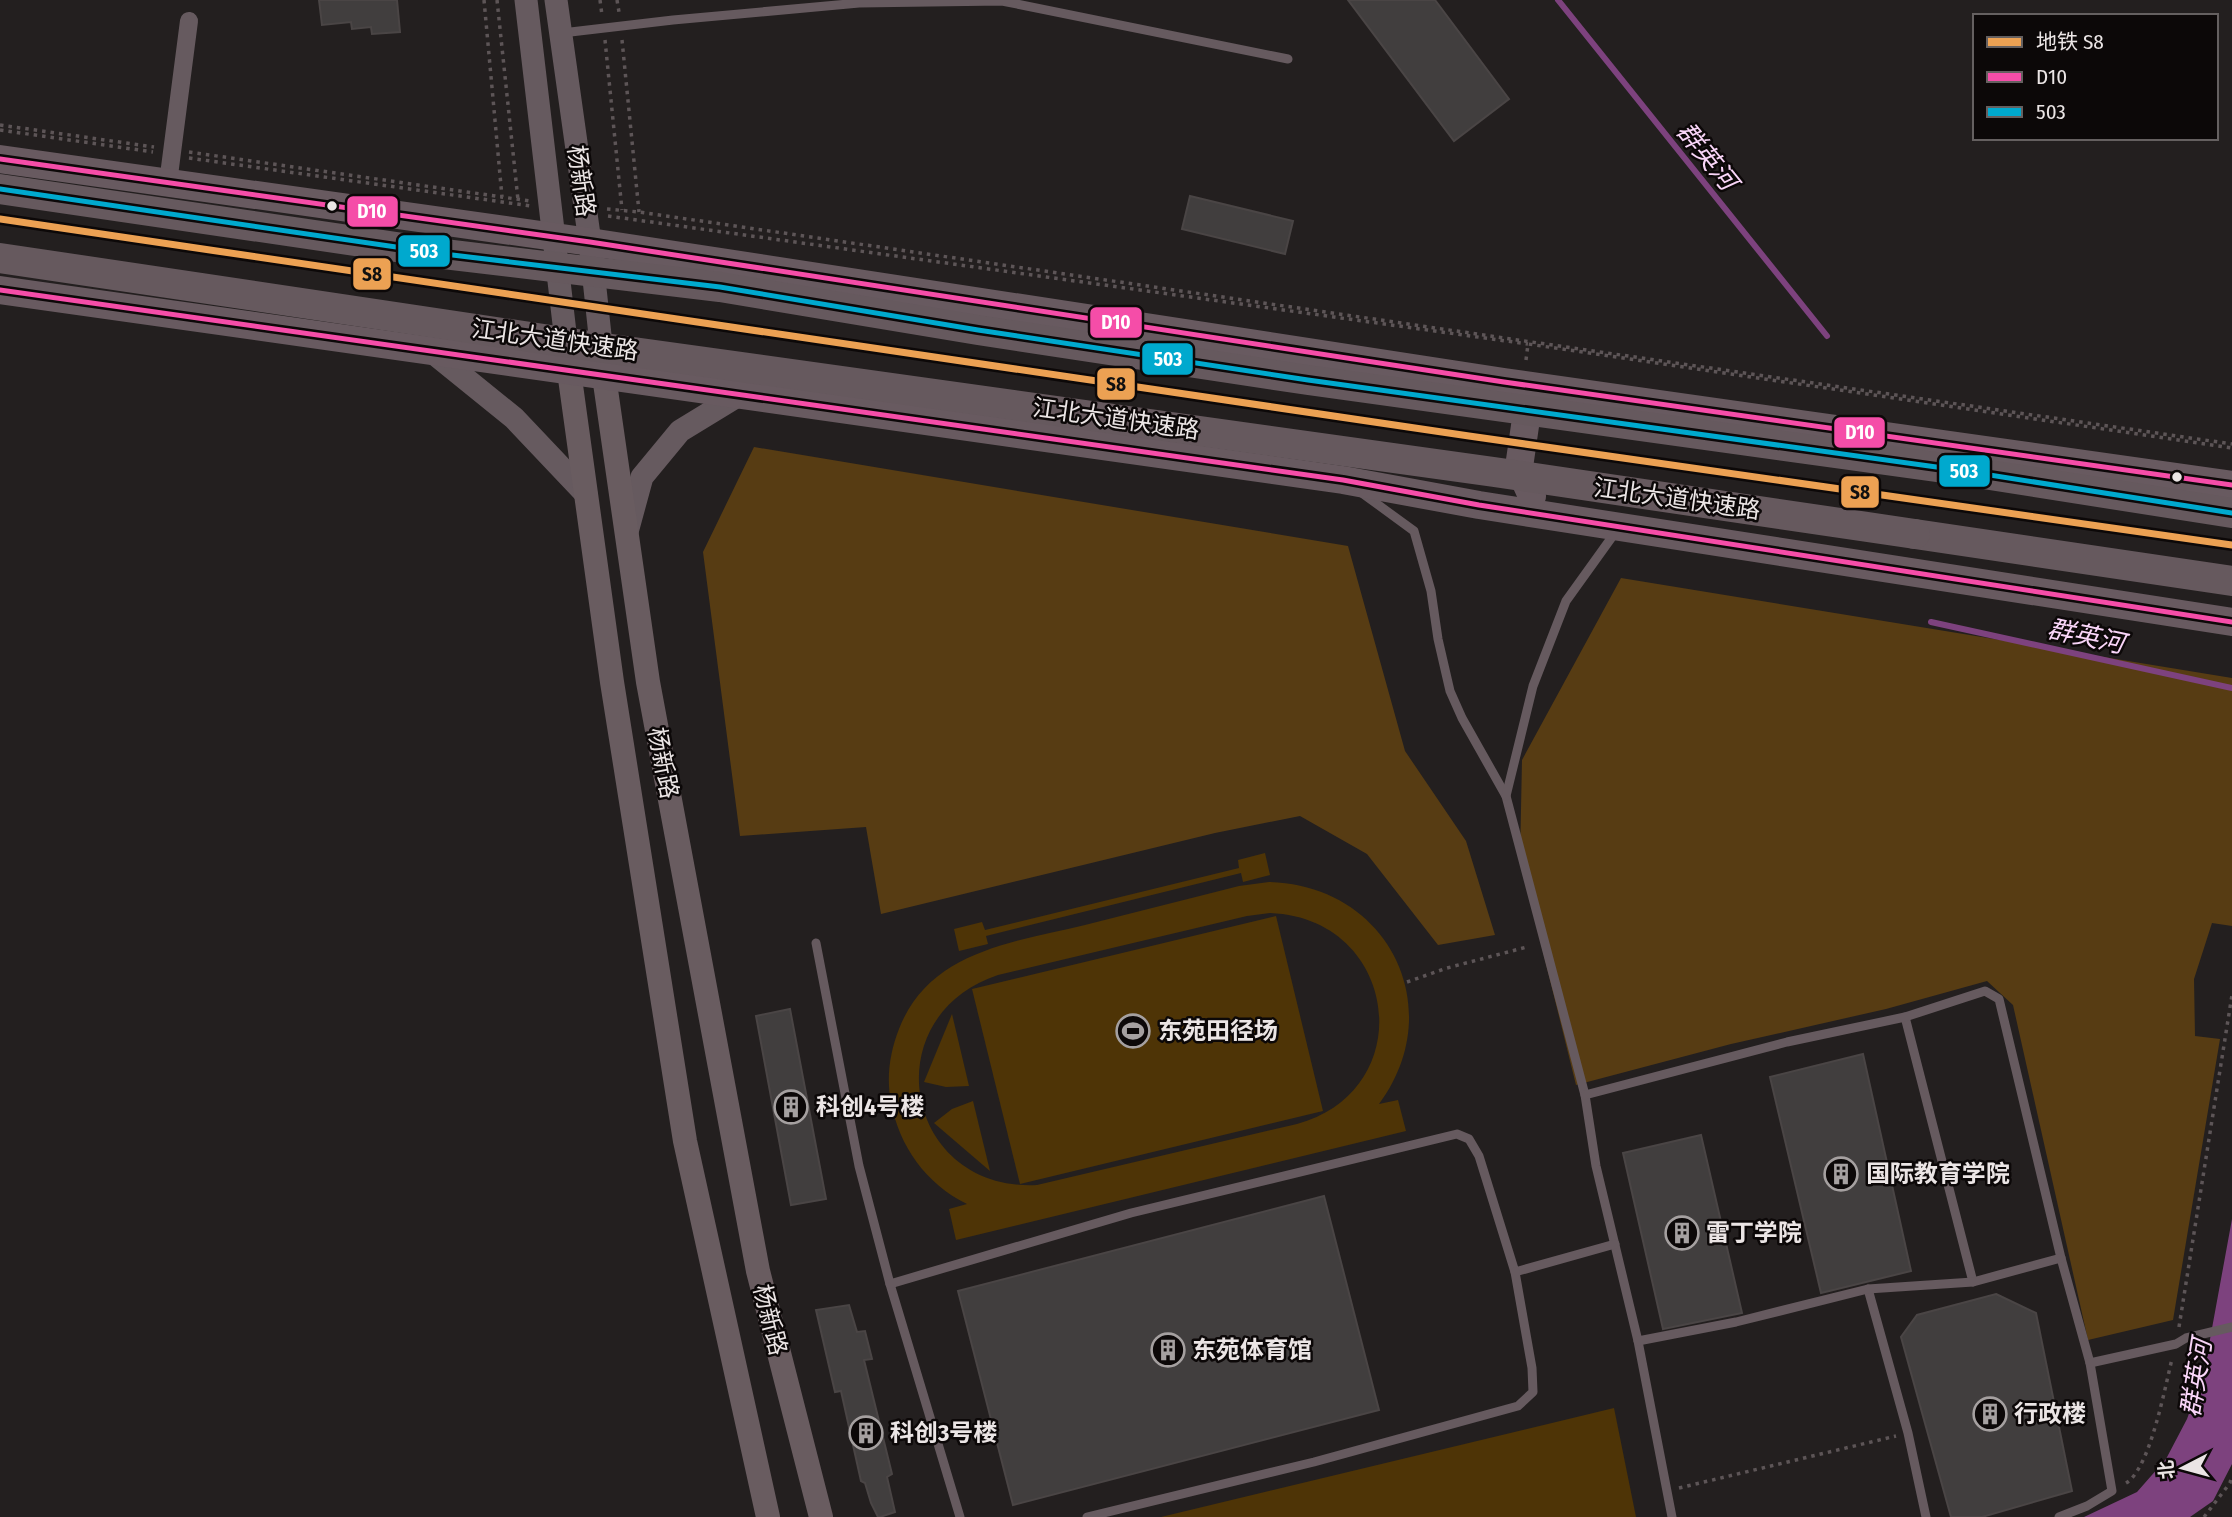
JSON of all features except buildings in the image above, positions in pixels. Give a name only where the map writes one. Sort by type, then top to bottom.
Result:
[{"type":"highway","points":[[0,189],[444,254],[720,286],[978,330],[1280,376],[1958,470],[2232,513]]},
{"type":"highway","name":"江北大道快速路","points":[[0,258],[590,346],[1493,472],[2232,581]]},
{"type":"main road","points":[[0,159],[590,242],[1557,390],[2232,485]]},
{"type":"main road","points":[[0,290],[1343,480],[1540,514],[2232,622]]},
{"type":"main road","name":"杨新路","points":[[569,371],[612,682],[685,1141],[768,1517]]},
{"type":"main road","name":"杨新路","points":[[604,376],[648,682],[758,1271],[821,1517]]},
{"type":"main road","points":[[1540,514],[1519,467],[1526,419],[1557,390]]},
{"type":"street","name":"杨新路","points":[[526,0],[556,239],[569,371]]},
{"type":"street","name":"杨新路","points":[[556,0],[590,242],[604,376]]},
{"type":"street","points":[[168,183],[189,21]]},
{"type":"street","points":[[430,350],[514,418],[586,494]]},
{"type":"street","points":[[626,535],[642,477],[680,432],[739,395]]},
{"type":"lane","points":[[561,33],[859,3],[1002,1],[1288,59]]},
{"type":"lane","points":[[1343,480],[1414,531],[1431,591],[1450,691],[1462,718],[1506,796],[1585,1095],[1596,1166],[1638,1341],[1672,1517]]},
{"type":"lane","points":[[1506,796],[1533,686],[1566,601],[1620,526]]},
{"type":"lane","points":[[816,943],[859,1166],[890,1284],[960,1517]]},
{"type":"lane","points":[[1585,1095],[1787,1042],[1905,1017],[1985,991],[1999,999],[2061,1258],[2090,1363],[2112,1491],[2087,1506],[2059,1517]]},
{"type":"lane","points":[[1905,1017],[1973,1282]]},
{"type":"lane","points":[[890,1284],[1131,1213],[1457,1134],[1469,1139],[1479,1156],[1515,1272],[1532,1368],[1533,1392],[1518,1406],[1121,1514],[1087,1517]]},
{"type":"lane","points":[[1515,1272],[1615,1244]]},
{"type":"lane","points":[[1638,1341],[1736,1322],[1868,1289],[1973,1282],[2061,1258]]},
{"type":"lane","points":[[1868,1289],[1908,1433],[1926,1517]]},
{"type":"lane","points":[[2090,1363],[2232,1328]]},
{"type":"path","points":[[497,0],[519,204]]},
{"type":"path","points":[[600,0],[623,218]]},
{"type":"path","points":[[617,0],[639,212],[2232,446]]},
{"type":"path","points":[[0,127],[552,208]]},
{"type":"path","points":[[172,153],[502,197]]},
{"type":"path","points":[[586,213],[1528,344],[2232,446]]},
{"type":"path","points":[[1525,370],[1528,344]]},
{"type":"path","points":[[1407,982],[1447,968],[1527,947]]},
{"type":"path","points":[[2112,1491],[2133,1479],[2149,1448],[2176,1343],[2232,995]]},
{"type":"path","points":[[1666,1491],[1908,1433]]},
{"type":"path","points":[[2204,1517],[2231,1483],[2232,1475]]},
{"type":"shaded area","points":[[754,447],[1348,546],[1405,751],[1466,841],[1495,935],[1438,945],[1367,854],[1300,816],[1215,833],[881,914],[866,827],[740,836],[703,552]]},
{"type":"shaded area","points":[[1621,578],[2232,678],[2232,926],[2212,923],[2194,979],[2195,1036],[2220,1039],[2173,1320],[2088,1340],[2013,1005],[1987,981],[1886,1009],[1731,1044],[1576,1085],[1520,859],[1522,760]]},
{"type":"shaded area","points":[[1265,853],[1270,875],[1243,882],[1241,873],[986,936],[988,944],[959,951],[954,929],[982,922],[985,930],[1239,868],[1238,860]]},
{"type":"shaded area","points":[[1269,882],[1311,888],[1346,904],[1375,928],[1395,958],[1407,992],[1408,1029],[1400,1067],[1379,1104],[1398,1100],[1406,1131],[956,1240],[949,1209],[967,1204],[939,1186],[917,1162],[900,1134],[891,1102],[889,1074],[893,1047],[913,1003],[931,982],[952,966],[977,954],[1030,937],[1239,886]],"holes":[[[1270,913],[1313,922],[1346,943],[1368,973],[1378,1008],[1377,1044],[1363,1077],[1337,1105],[1297,1124],[1037,1185],[992,1180],[958,1161],[933,1133],[921,1098],[920,1062],[932,1027],[958,996],[998,975],[1247,916]]]},
{"type":"shaded area","points":[[1276,916],[1323,1111],[1020,1184],[972,989]]},
{"type":"shaded area","points":[[952,1014],[969,1086],[946,1087],[924,1082]]},
{"type":"shaded area","points":[[973,1101],[990,1171],[934,1123],[952,1109]]},
{"type":"shaded area","points":[[2232,1219],[2232,1464],[2213,1501],[2190,1517],[2084,1517],[2137,1492],[2166,1459],[2187,1419],[2204,1372]]},
{"type":"shaded area","points":[[1614,1408],[1636,1517],[1161,1517]]},
{"type":"waterway","name":"群英河","points":[[1558,0],[1827,336]]},
{"type":"waterway","name":"群英河","points":[[1931,622],[2232,688]]},
{"type":"metro line","name":"S8","points":[[0,219],[1469,436],[2232,545]]},
{"type":"transit line","name":"D10","points":[[0,159],[590,242],[1504,382],[2232,485]]},
{"type":"transit line","name":"503","points":[[0,189],[444,254],[720,287],[978,330],[1308,380],[1958,470],[2232,513]]},
{"type":"transit line","name":"D10","points":[[0,290],[1343,480],[1479,505],[2232,622]]},
{"type":"place","name":"东苑田径场","points":[[1133,1031]]},
{"type":"place","name":"科创4号楼","points":[[791,1107]]},
{"type":"place","name":"国际教育学院","points":[[1841,1174]]},
{"type":"place","name":"雷丁学院","points":[[1682,1233]]},
{"type":"place","name":"东苑体育馆","points":[[1168,1350]]},
{"type":"place","name":"行政楼","points":[[1990,1414]]},
{"type":"place","name":"科创3号楼","points":[[866,1433]]}]
